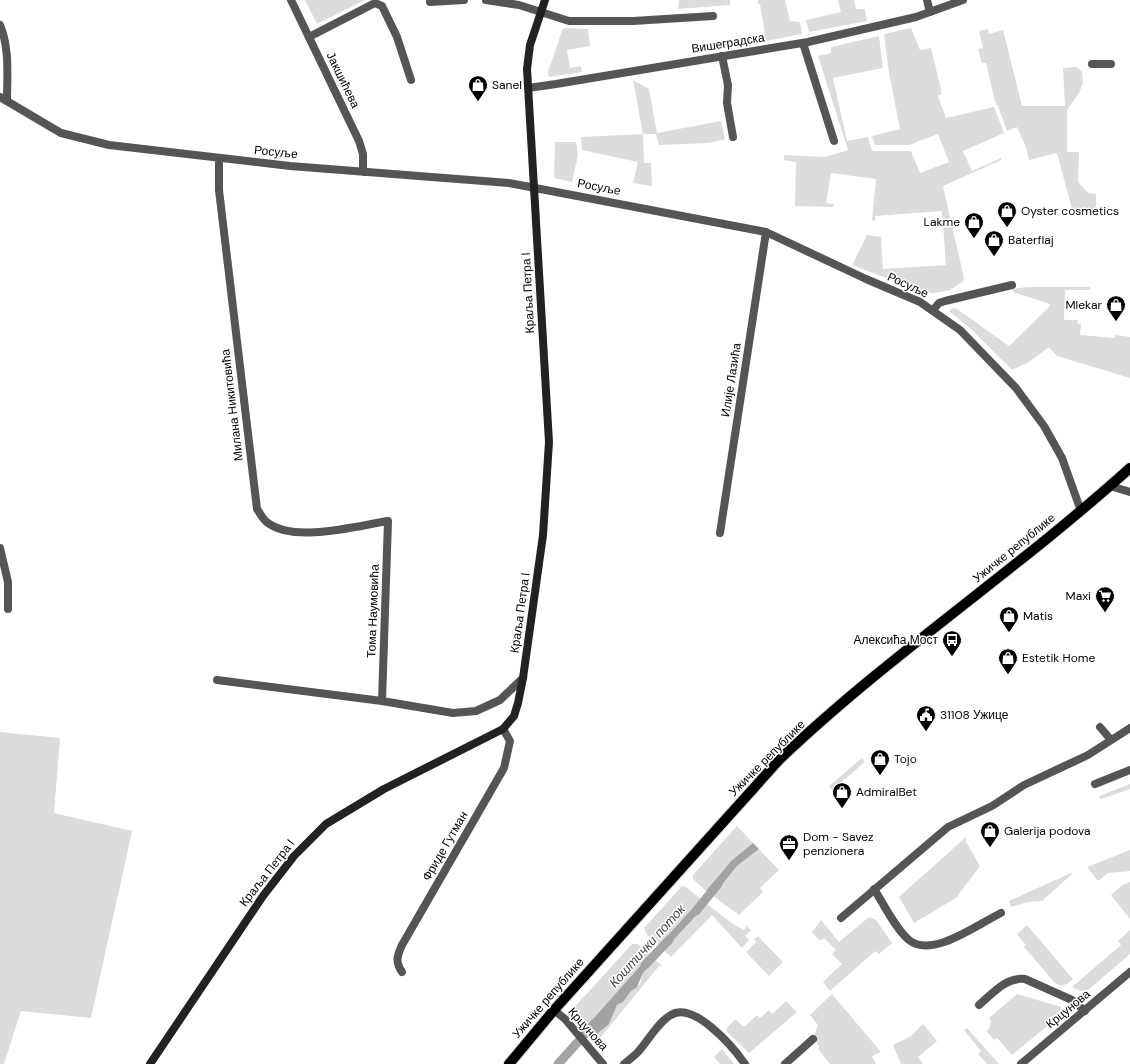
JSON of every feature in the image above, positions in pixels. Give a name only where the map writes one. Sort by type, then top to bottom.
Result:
[{"type":"main road","name":"Краља Петра I","points":[[150,1064],[263,896],[294,856],[326,824],[384,788],[503,729],[514,716],[523,678],[542,535],[549,442],[527,69],[530,49],[545,0]]},
{"type":"main road","name":"Ужичке републике","points":[[510,1064],[554,1010],[756,785],[796,745],[879,674],[1081,511],[1130,468]]},
{"type":"street","name":"Јакшићева","points":[[291,0],[359,141],[363,154],[363,172]]},
{"type":"street","points":[[430,2],[464,0]]},
{"type":"street","points":[[486,0],[519,5],[540,13],[575,21],[633,21],[713,16]]},
{"type":"street","points":[[927,0],[930,12]]},
{"type":"street","name":"Вишеградска","points":[[528,88],[803,43],[880,27],[930,12],[963,0]]},
{"type":"street","points":[[309,37],[375,3],[379,3],[397,36],[411,80]]},
{"type":"street","points":[[0,26],[4,34],[7,61],[3,99]]},
{"type":"street","points":[[803,43],[834,141]]},
{"type":"street","points":[[722,56],[728,85],[727,103],[733,137]]},
{"type":"street","points":[[1092,64],[1112,64]]},
{"type":"street","name":"Росуље","points":[[3,99],[46,125],[76,138],[129,148],[363,172],[509,183],[766,232],[859,276],[920,302],[960,330],[1000,370],[1028,402],[1048,432],[1062,458],[1081,511]]},
{"type":"street","name":"Милана Никитовића","points":[[219,158],[219,190],[257,508],[267,523],[284,531],[302,534],[388,522]]},
{"type":"street","name":"Илије Лазића","points":[[720,533],[766,232]]},
{"type":"street","points":[[933,310],[939,303],[945,301],[1012,285]]},
{"type":"street","points":[[1110,486],[1130,492]]},
{"type":"street","name":"Тома Наумовића","points":[[382,701],[388,522]]},
{"type":"street","points":[[0,548],[8,582],[8,609]]},
{"type":"street","points":[[217,680],[382,701],[453,713],[476,711],[500,700],[523,678]]},
{"type":"street","points":[[1100,727],[1111,740]]},
{"type":"street","points":[[841,918],[948,827],[992,806],[1024,785],[1088,755],[1130,728]]},
{"type":"street","name":"Фриде Гутман","points":[[402,972],[398,966],[396,957],[504,768],[510,741],[503,729]]},
{"type":"street","points":[[1095,784],[1130,770]]},
{"type":"street","points":[[874,889],[904,935],[913,943],[924,947],[943,943],[1000,913]]},
{"type":"street","name":"Крцунова","points":[[1021,1064],[1130,972]]},
{"type":"street","points":[[980,1005],[1008,980],[1018,978],[1025,979],[1072,1000],[1085,1011]]},
{"type":"street","name":"Крцунова","points":[[554,1010],[571,1026],[603,1064]]},
{"type":"street","points":[[624,1064],[636,1054],[669,1015],[684,1012],[692,1014],[707,1023],[745,1064]]},
{"type":"street","points":[[785,1064],[813,1039]]},
{"type":"shaded area","points":[[305,0],[365,0],[317,24]]},
{"type":"shaded area","points":[[679,0],[730,0],[730,5],[678,9]]},
{"type":"shaded area","points":[[758,0],[785,0],[790,21],[800,22],[802,34],[766,41]]},
{"type":"shaded area","points":[[838,0],[854,0],[856,9],[865,9],[867,21],[809,32],[806,20],[841,12]]},
{"type":"shaded area","points":[[563,28],[588,29],[590,46],[567,50],[570,68],[581,66],[582,72],[549,77],[548,72]]},
{"type":"shaded area","points":[[911,28],[920,50],[931,48],[942,94],[938,96],[946,118],[994,107],[1004,133],[963,151],[972,171],[1001,158],[1001,160],[943,186],[964,278],[962,282],[950,290],[934,293],[922,292],[852,265],[867,235],[881,237],[883,269],[946,265],[942,211],[875,216],[875,221],[872,220],[876,179],[831,173],[826,203],[834,204],[833,207],[795,206],[796,162],[784,160],[784,155],[825,157],[848,150],[818,56],[831,53],[831,47],[879,36],[883,68],[833,78],[847,141],[868,137],[872,151],[911,151],[920,173],[949,162],[938,134],[909,145],[875,145],[872,136],[900,129],[889,73],[884,34]]},
{"type":"shaded area","points":[[988,29],[989,34],[1003,30],[1022,106],[1065,106],[1063,68],[1076,67],[1082,72],[1083,83],[1079,93],[1067,110],[1067,152],[1079,152],[1078,182],[1088,193],[1096,194],[1096,210],[1072,209],[1057,153],[1029,160],[1026,147],[1017,127],[1007,131],[998,106],[995,102],[986,63],[982,63],[978,49],[983,48],[979,31]]},
{"type":"shaded area","points":[[633,80],[649,89],[657,133],[721,121],[725,139],[709,143],[659,145],[656,134],[643,134]]},
{"type":"shaded area","points":[[643,134],[644,163],[651,163],[652,186],[633,183],[638,162],[582,150],[581,137]]},
{"type":"shaded area","points":[[555,142],[576,142],[578,155],[572,182],[554,178]]},
{"type":"shaded area","points":[[1027,287],[1090,287],[1090,290],[1065,290],[1064,320],[1078,320],[1077,324],[1081,324],[1080,335],[1115,338],[1115,335],[1130,337],[1130,378],[1057,356],[1049,347],[1029,362],[1012,370],[972,330],[949,311],[953,308],[957,309],[1009,346],[1049,307],[1050,304],[1013,292],[1012,289]]},
{"type":"shaded area","points":[[0,732],[60,738],[54,813],[132,831],[91,1018],[21,1011],[4,1064],[0,1064]]},
{"type":"shaded area","points":[[862,758],[865,762],[832,790],[829,786]]},
{"type":"shaded area","points":[[1130,784],[1130,789],[1101,799],[1099,796]]},
{"type":"shaded area","points":[[737,826],[753,843],[731,861],[706,891],[693,879],[693,875]]},
{"type":"shaded area","points":[[966,837],[966,842],[980,866],[956,898],[914,923],[899,897]]},
{"type":"shaded area","points":[[753,843],[759,849],[737,866],[713,896],[706,891],[731,861]]},
{"type":"shaded area","points":[[759,849],[779,870],[760,888],[763,892],[739,915],[713,896],[737,866]]},
{"type":"shaded area","points":[[1130,850],[1130,871],[1108,873],[1098,881],[1087,867]]},
{"type":"shaded area","points":[[1071,873],[1072,874],[1042,901],[1028,902],[1011,907],[1009,901]]},
{"type":"shaded area","points":[[1130,882],[1130,919],[1111,895],[1121,886]]},
{"type":"shaded area","points":[[682,886],[686,887],[701,899],[659,945],[647,935],[644,928]]},
{"type":"shaded area","points":[[701,899],[707,904],[664,950],[659,945]]},
{"type":"shaded area","points":[[707,904],[733,924],[744,930],[747,926],[751,930],[745,936],[749,940],[742,948],[712,915],[671,957],[664,950]]},
{"type":"shaded area","points":[[869,917],[876,920],[892,943],[879,954],[875,951],[830,991],[823,982],[842,964],[832,954],[836,950],[824,938],[820,941],[812,932],[821,920],[839,942]]},
{"type":"shaded area","points":[[1027,925],[1073,979],[1065,985],[1055,983],[1024,947],[1026,945],[1017,934]]},
{"type":"shaded area","points":[[1130,930],[1130,954],[1088,990],[1081,991],[1072,987],[1121,945],[1118,941]]},
{"type":"shaded area","points":[[758,936],[783,962],[769,976],[746,952],[756,942],[754,939]]},
{"type":"shaded area","points":[[632,944],[638,944],[650,955],[584,1029],[571,1011]]},
{"type":"shaded area","points":[[650,955],[655,960],[643,973],[637,987],[631,991],[623,1002],[617,1005],[609,1024],[592,1038],[584,1029]]},
{"type":"shaded area","points":[[655,960],[663,966],[659,966],[596,1043],[592,1038],[609,1024],[617,1005],[623,1002],[631,991],[640,984],[643,973]]},
{"type":"shaded area","points":[[832,994],[881,1052],[872,1056],[876,1064],[830,1064],[818,1049],[820,1047],[813,1039],[818,1025],[810,1015]]},
{"type":"shaded area","points":[[1017,994],[1061,1007],[1063,1013],[1012,1055],[997,1038],[994,1040],[986,1031],[989,1029],[991,1021],[989,1018]]},
{"type":"shaded area","points":[[786,1001],[797,1012],[749,1053],[728,1033],[726,1029],[735,1019],[744,1027],[757,1015],[760,1018],[769,1010],[772,1014]]},
{"type":"shaded area","points":[[923,1024],[937,1041],[918,1057],[923,1064],[901,1064],[893,1045],[911,1036]]},
{"type":"shaded area","points":[[967,1028],[999,1064],[987,1064],[978,1054],[981,1051],[964,1030]]},
{"type":"shaded area","points":[[722,1049],[734,1064],[720,1064],[714,1057]]},
{"type":"waterway","name":"Коштички поток","points":[[696,911],[718,884]]},
{"type":"waterway","name":"Коштички поток","points":[[645,965],[669,940]]},
{"type":"waterway","name":"Коштички поток","points":[[558,1064],[595,1023]]},
{"type":"place","name":"Sanel","points":[[478,102]]},
{"type":"place","name":"Oyster cosmetics","points":[[1007,228]]},
{"type":"place","name":"Lakme","points":[[974,239]]},
{"type":"place","name":"Baterflaj","points":[[994,257]]},
{"type":"place","name":"Mlekar","points":[[1116,322]]},
{"type":"place","name":"Maxi","points":[[1105,613]]},
{"type":"place","name":"Matis","points":[[1009,633]]},
{"type":"place","name":"Алексића Мост","points":[[952,657]]},
{"type":"place","name":"Estetik Home","points":[[1008,675]]},
{"type":"place","name":"31108 Ужице","points":[[926,732]]},
{"type":"place","name":"Tojo","points":[[880,776]]},
{"type":"place","name":"AdmiralBet","points":[[842,809]]},
{"type":"place","name":"Galerija podova","points":[[990,848]]},
{"type":"place","name":"Dom - Savez penzionera","points":[[789,861]]}]
